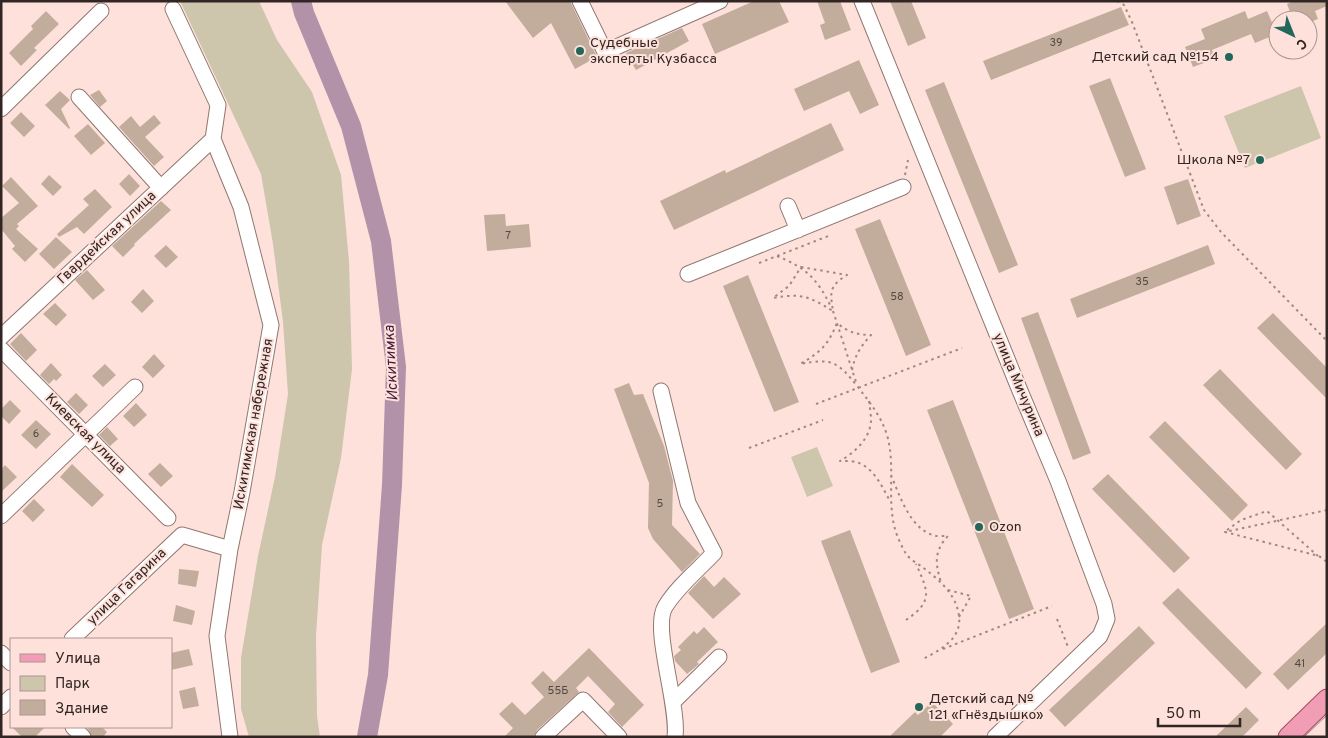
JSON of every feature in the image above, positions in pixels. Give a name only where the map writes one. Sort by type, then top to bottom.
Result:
[{"type":"main road","points":[[1288,737],[1327,699]]},
{"type":"street","points":[[580,1],[605,52],[720,1]]},
{"type":"street","name":"улица Мичурина","points":[[862,1],[1058,481],[1104,604],[1107,619],[1100,636],[995,737]]},
{"type":"street","points":[[173,9],[218,105],[213,139]]},
{"type":"street","points":[[1,109],[100,11]]},
{"type":"street","points":[[79,97],[161,188]]},
{"type":"street","name":"Гвардейская улица","points":[[1,336],[213,139]]},
{"type":"street","name":"Искитимская набережная","points":[[213,139],[241,207],[271,325],[244,482],[230,549],[217,636],[230,737]]},
{"type":"street","points":[[688,274],[903,187]]},
{"type":"street","points":[[788,206],[798,230]]},
{"type":"street","name":"Киевская улица","points":[[1,350],[168,518]]},
{"type":"street","points":[[1,516],[135,387]]},
{"type":"street","points":[[661,391],[688,503],[714,553],[675,594],[664,609],[661,618],[666,667],[676,726],[674,737]]},
{"type":"street","name":"улица Гагарина","points":[[73,638],[182,535],[230,549]]},
{"type":"street","points":[[1,653],[10,662]]},
{"type":"street","points":[[673,702],[719,657]]},
{"type":"street","points":[[1,707],[10,698]]},
{"type":"street","points":[[543,737],[583,700],[619,737]]},
{"type":"street","points":[[74,728],[83,737]]},
{"type":"path","points":[[1117,1],[1124,5],[1132,22],[1204,210],[1216,227],[1327,341]]},
{"type":"path","points":[[759,263],[831,235]]},
{"type":"path","points":[[777,256],[808,272],[825,294],[833,310],[858,388]]},
{"type":"path","points":[[801,267],[847,275],[837,281],[833,287],[831,294],[833,310]]},
{"type":"path","points":[[801,267],[789,286],[773,298],[793,295],[802,296],[833,310]]},
{"type":"path","points":[[837,323],[854,333],[871,335],[857,353],[852,370]]},
{"type":"path","points":[[837,323],[831,338],[824,347],[800,364],[821,360],[829,362],[848,375],[877,411],[887,435],[890,449],[892,520],[899,539],[907,554],[948,589],[956,603],[959,617],[957,632],[948,644],[940,650]]},
{"type":"path","points":[[816,404],[962,348]]},
{"type":"path","points":[[869,401],[871,423],[866,437],[853,454],[840,461],[856,462],[866,466],[875,475],[891,504]]},
{"type":"path","points":[[749,448],[823,420]]},
{"type":"path","points":[[890,473],[904,506],[918,524],[936,536],[948,536],[941,544],[938,552],[937,569],[941,583]]},
{"type":"path","points":[[1225,532],[1327,510]]},
{"type":"path","points":[[1225,532],[1241,520],[1267,511],[1327,562]]},
{"type":"path","points":[[1225,532],[1318,556]]},
{"type":"path","points":[[906,620],[918,612],[925,602],[927,589],[915,562]]},
{"type":"path","points":[[948,589],[971,596],[959,617]]},
{"type":"path","points":[[923,658],[1052,606]]},
{"type":"path","points":[[1057,619],[1068,647]]},
{"type":"green space","points":[[180,1],[259,1],[277,40],[312,92],[341,175],[349,261],[352,369],[341,458],[322,545],[316,636],[317,716],[320,737],[249,737],[241,709],[241,658],[258,556],[275,477],[288,394],[283,322],[273,244],[261,174]]},
{"type":"green space","points":[[1301,86],[1321,138],[1245,168],[1224,116]]},
{"type":"green space","points":[[817,447],[833,486],[807,497],[791,457]]},
{"type":"building","points":[[505,1],[570,1],[597,57],[575,69],[551,23],[533,38]]},
{"type":"building","points":[[754,1],[779,1],[789,22],[715,54],[702,24]]},
{"type":"building","points":[[817,1],[840,1],[851,30],[825,40],[820,25],[825,23]]},
{"type":"building","points":[[890,1],[911,1],[926,38],[908,46]]},
{"type":"building","points":[[1293,1],[1327,1],[1327,6],[1317,10],[1289,10],[1287,4]]},
{"type":"building","points":[[1121,7],[1129,25],[991,80],[983,61]]},
{"type":"building","points":[[46,11],[59,24],[34,48],[37,50],[21,66],[9,53],[33,29],[31,26]]},
{"type":"building","points":[[1245,11],[1248,19],[1267,11],[1268,13],[1268,38],[1255,43],[1251,34],[1212,50],[1215,59],[1193,67],[1185,47],[1205,39],[1201,29]]},
{"type":"building","points":[[682,28],[689,41],[636,70],[626,53]]},
{"type":"building","points":[[859,60],[879,105],[860,114],[849,91],[804,111],[794,89]]},
{"type":"building","points":[[1110,78],[1146,169],[1125,177],[1089,86]]},
{"type":"building","points":[[944,82],[1018,265],[999,273],[925,90]]},
{"type":"building","points":[[99,90],[107,101],[100,107],[90,95]]},
{"type":"building","points":[[60,91],[70,100],[61,109],[69,129],[45,105]]},
{"type":"building","points":[[21,112],[35,126],[24,137],[10,123]]},
{"type":"building","points":[[154,115],[161,123],[145,137],[164,157],[154,166],[119,127],[131,116],[140,127]]},
{"type":"building","points":[[831,123],[844,150],[674,230],[660,201],[725,170],[726,173]]},
{"type":"building","points":[[88,124],[105,143],[91,155],[74,136]]},
{"type":"building","points":[[129,174],[140,186],[130,196],[119,184]]},
{"type":"building","points":[[49,175],[62,187],[53,196],[41,184]]},
{"type":"building","points":[[11,177],[38,206],[17,224],[19,226],[16,229],[38,249],[25,262],[12,249],[15,246],[1,229],[1,218],[19,203],[2,186]]},
{"type":"building","points":[[1188,179],[1201,216],[1177,225],[1164,187]]},
{"type":"building","points":[[95,189],[112,207],[84,234],[77,227],[59,237],[57,234],[89,205],[83,199]]},
{"type":"building","points":[[161,201],[171,210],[134,244],[123,257],[112,246]]},
{"type":"building","points":[[505,214],[506,226],[529,224],[531,247],[487,251],[484,215]]},
{"type":"building","points":[[880,219],[931,345],[906,356],[855,229]]},
{"type":"building","points":[[56,237],[72,252],[54,269],[39,254]]},
{"type":"building","points":[[166,245],[178,257],[166,268],[154,256]]},
{"type":"building","points":[[1208,245],[1215,264],[1077,318],[1070,299]]},
{"type":"building","points":[[87,270],[105,290],[93,300],[75,280]]},
{"type":"building","points":[[748,275],[799,402],[774,412],[723,286]]},
{"type":"building","points":[[143,289],[154,301],[142,313],[131,302]]},
{"type":"building","points":[[55,303],[67,315],[56,326],[43,314]]},
{"type":"building","points":[[1038,312],[1091,453],[1073,460],[1021,318]]},
{"type":"building","points":[[1273,313],[1327,368],[1327,399],[1257,328]]},
{"type":"building","points":[[21,333],[37,350],[26,361],[10,344]]},
{"type":"building","points":[[154,354],[165,366],[153,378],[142,367]]},
{"type":"building","points":[[51,363],[62,375],[56,381],[54,379],[49,384],[40,375]]},
{"type":"building","points":[[105,364],[116,375],[103,387],[92,376]]},
{"type":"building","points":[[1220,369],[1302,454],[1286,470],[1203,385]]},
{"type":"building","points":[[629,383],[634,395],[643,394],[664,446],[673,481],[672,525],[700,554],[682,572],[653,539],[648,528],[649,483],[614,389]]},
{"type":"building","points":[[76,393],[88,405],[79,414],[67,402]]},
{"type":"building","points":[[10,400],[21,411],[9,424],[1,416],[1,409]]},
{"type":"building","points":[[953,400],[1034,609],[1009,619],[927,410]]},
{"type":"building","points":[[136,403],[147,415],[134,427],[123,416]]},
{"type":"building","points":[[36,420],[51,434],[36,449],[21,435]]},
{"type":"building","points":[[1165,421],[1248,505],[1232,521],[1149,437]]},
{"type":"building","points":[[107,427],[118,439],[110,446],[99,435]]},
{"type":"building","points":[[160,463],[173,476],[161,487],[148,474]]},
{"type":"building","points":[[72,464],[104,495],[92,507],[60,477]]},
{"type":"building","points":[[5,465],[17,477],[1,492],[1,470]]},
{"type":"building","points":[[1108,474],[1190,558],[1174,573],[1092,489]]},
{"type":"building","points":[[34,499],[45,510],[33,522],[22,511]]},
{"type":"building","points":[[850,530],[900,662],[871,673],[821,541]]},
{"type":"building","points":[[179,569],[199,571],[196,587],[178,584]]},
{"type":"building","points":[[704,576],[714,587],[724,577],[741,594],[713,619],[688,593]]},
{"type":"building","points":[[1178,588],[1262,673],[1246,689],[1162,603]]},
{"type":"building","points":[[176,605],[195,611],[192,625],[173,621]]},
{"type":"building","points":[[1327,623],[1327,653],[1288,690],[1273,674]]},
{"type":"building","points":[[1139,626],[1155,643],[1065,727],[1049,710]]},
{"type":"building","points":[[704,627],[718,642],[697,662],[699,664],[687,674],[675,661],[674,656],[681,650],[678,647],[694,631],[697,634]]},
{"type":"building","points":[[589,648],[644,705],[622,727],[608,712],[615,704],[588,676],[576,688],[579,692],[537,730],[534,737],[504,737],[513,728],[499,714],[512,702],[525,715],[544,697],[531,683],[543,671],[554,682]]},
{"type":"building","points":[[189,649],[193,665],[172,670],[172,653]]},
{"type":"building","points":[[195,687],[199,706],[183,709],[179,691]]},
{"type":"building","points":[[932,702],[953,724],[940,737],[889,737],[915,712],[918,715]]},
{"type":"building","points":[[1246,707],[1259,720],[1242,737],[1215,737]]},
{"type":"building","points":[[13,728],[44,728],[35,737],[22,737]]},
{"type":"building","points":[[103,728],[107,732],[103,737],[92,737],[88,729]]},
{"type":"waterway","name":"Искитимка","points":[[301,1],[304,13],[351,126],[381,241],[396,367],[392,485],[378,675],[367,737]]},
{"type":"tram line","points":[[1304,737],[1327,715]]},
{"type":"place","name":"Судебные эксперты Кузбасса","points":[[580,51]]},
{"type":"place","name":"Детский сад №154","points":[[1229,57]]},
{"type":"place","name":"Школа №7","points":[[1260,160]]},
{"type":"place","name":"Ozon","points":[[979,527]]},
{"type":"place","name":"Детский сад № 121 «Гнёздышко»","points":[[919,707]]}]
